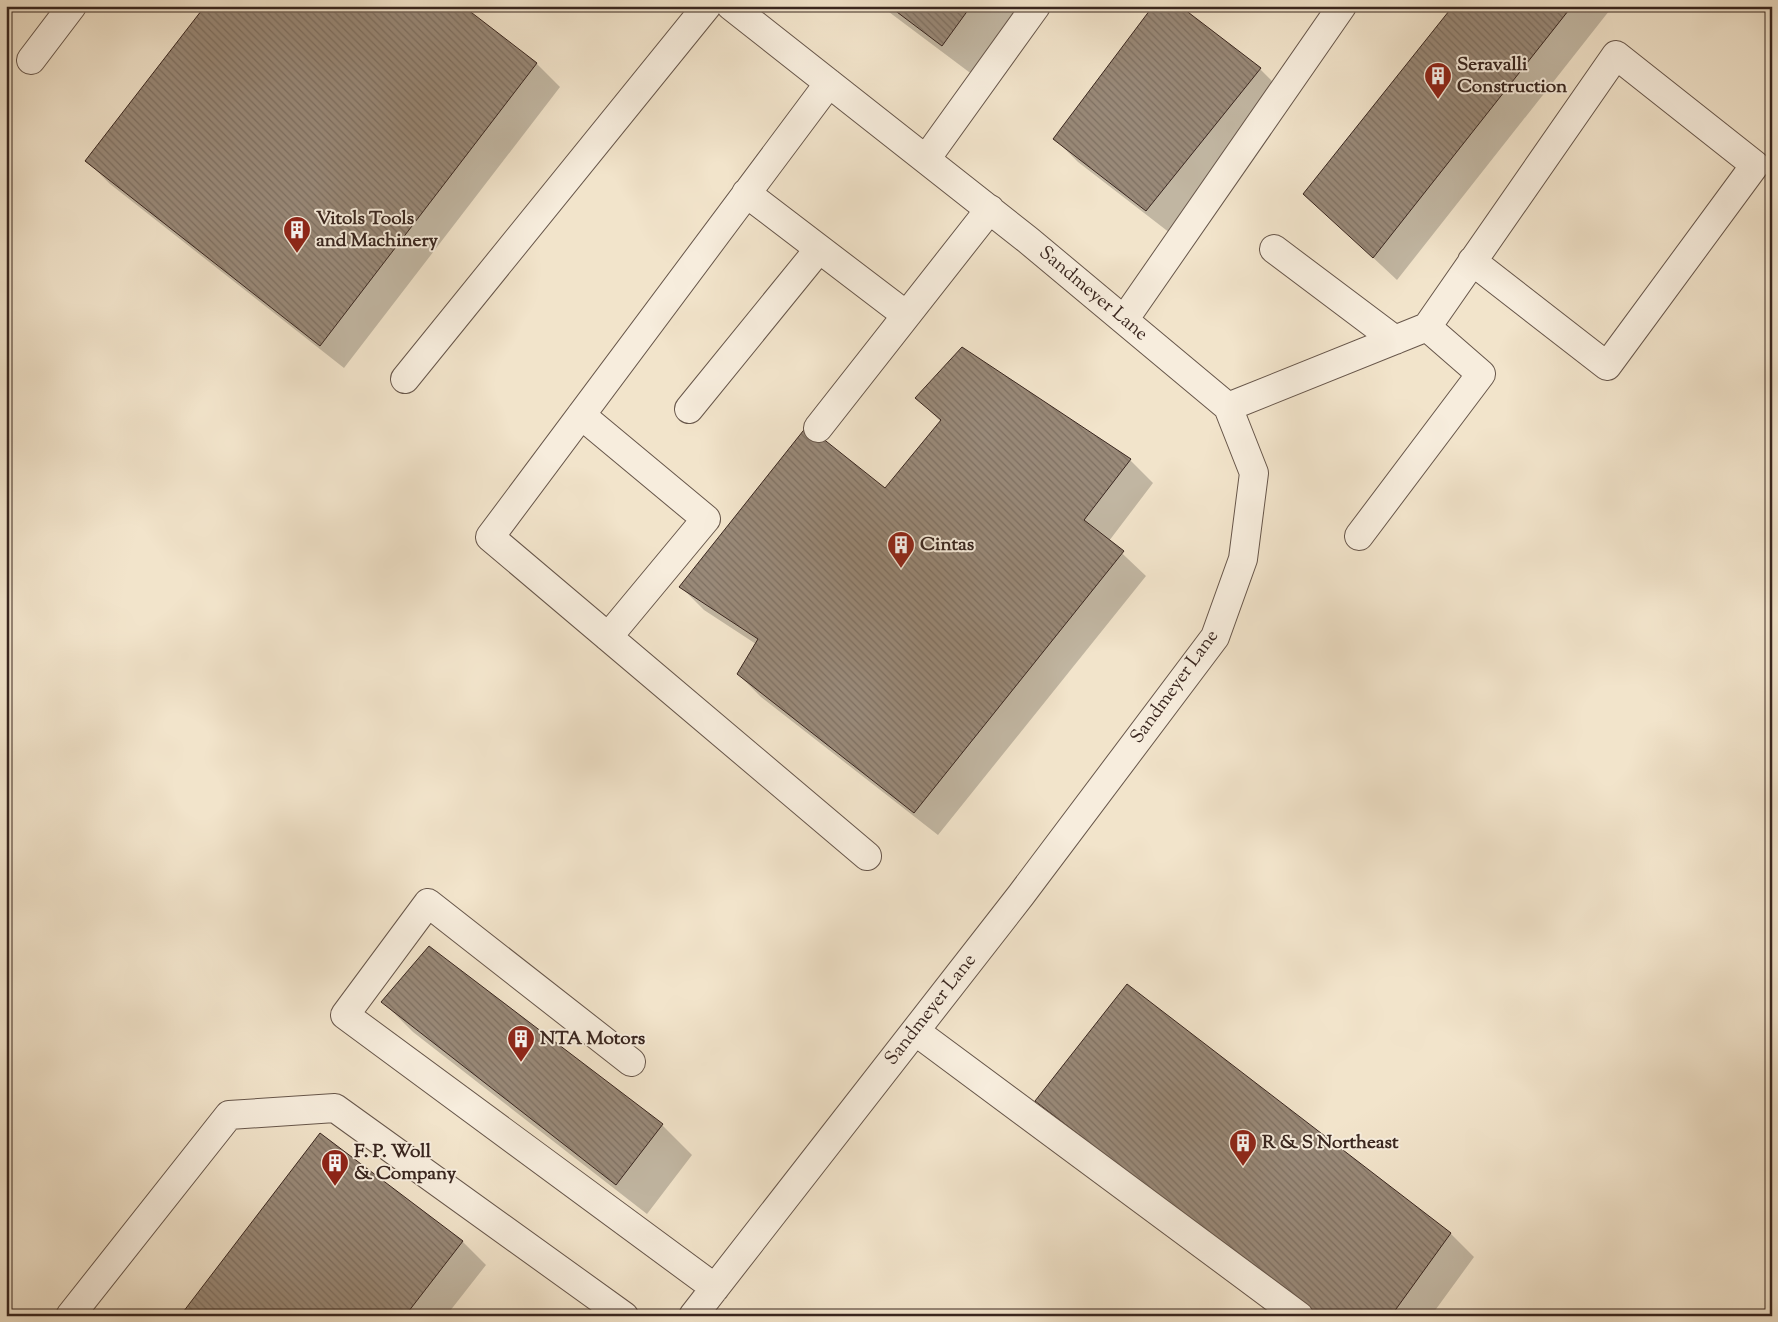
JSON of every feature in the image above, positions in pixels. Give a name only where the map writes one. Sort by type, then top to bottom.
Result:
[{"type":"street","points":[[31,60],[72,6]]},
{"type":"street","points":[[405,379],[707,6]]},
{"type":"street","name":"Sandmeyer Lane","points":[[693,1316],[915,1030],[1215,637],[1243,559],[1254,473],[1228,406],[990,209],[731,6]]},
{"type":"street","points":[[926,159],[1036,6]]},
{"type":"street","points":[[1124,320],[1342,6]]},
{"type":"street","points":[[1228,406],[1427,327],[1472,261],[1616,55],[1754,165],[1606,366],[1472,261]]},
{"type":"street","points":[[828,83],[490,537],[867,856]]},
{"type":"street","points":[[746,193],[906,315]]},
{"type":"street","points":[[818,428],[990,209]]},
{"type":"street","points":[[688,409],[819,249]]},
{"type":"street","points":[[1274,249],[1395,340]]},
{"type":"street","points":[[1359,536],[1481,374],[1427,327]]},
{"type":"street","points":[[581,415],[706,519],[608,637]]},
{"type":"street","points":[[631,1062],[428,903],[345,1015],[715,1288]]},
{"type":"street","points":[[915,1030],[1299,1316]]},
{"type":"street","points":[[70,1316],[229,1115],[335,1108],[624,1316]]},
{"type":"building","name":"Vitols Tools and Machinery","points":[[205,6],[463,6],[537,63],[320,346],[85,161]]},
{"type":"building","points":[[889,6],[971,6],[942,46]]},
{"type":"building","points":[[1153,6],[1180,6],[1261,68],[1146,211],[1053,139]]},
{"type":"building","name":"Seravalli Construction","points":[[1453,6],[1572,6],[1373,258],[1303,194]]},
{"type":"building","name":"Cintas","points":[[962,347],[1131,459],[1084,520],[1124,551],[914,813],[737,674],[758,639],[679,587],[807,426],[885,488],[941,420],[915,398]]},
{"type":"building","name":"NTA Motors","points":[[429,946],[663,1124],[616,1185],[381,1002]]},
{"type":"building","name":"R & S Northeast","points":[[1127,984],[1451,1233],[1391,1316],[1314,1316],[1035,1101]]},
{"type":"building","name":"F. P. Woll & Company","points":[[320,1133],[463,1241],[405,1316],[180,1316]]},
{"type":"place","name":"Seravalli Construction","points":[[1438,100]]},
{"type":"place","name":"Vitols Tools and Machinery","points":[[297,254]]},
{"type":"place","name":"Cintas","points":[[901,569]]},
{"type":"place","name":"NTA Motors","points":[[521,1063]]},
{"type":"place","name":"R & S Northeast","points":[[1243,1167]]},
{"type":"place","name":"F. P. Woll & Company","points":[[335,1187]]}]
